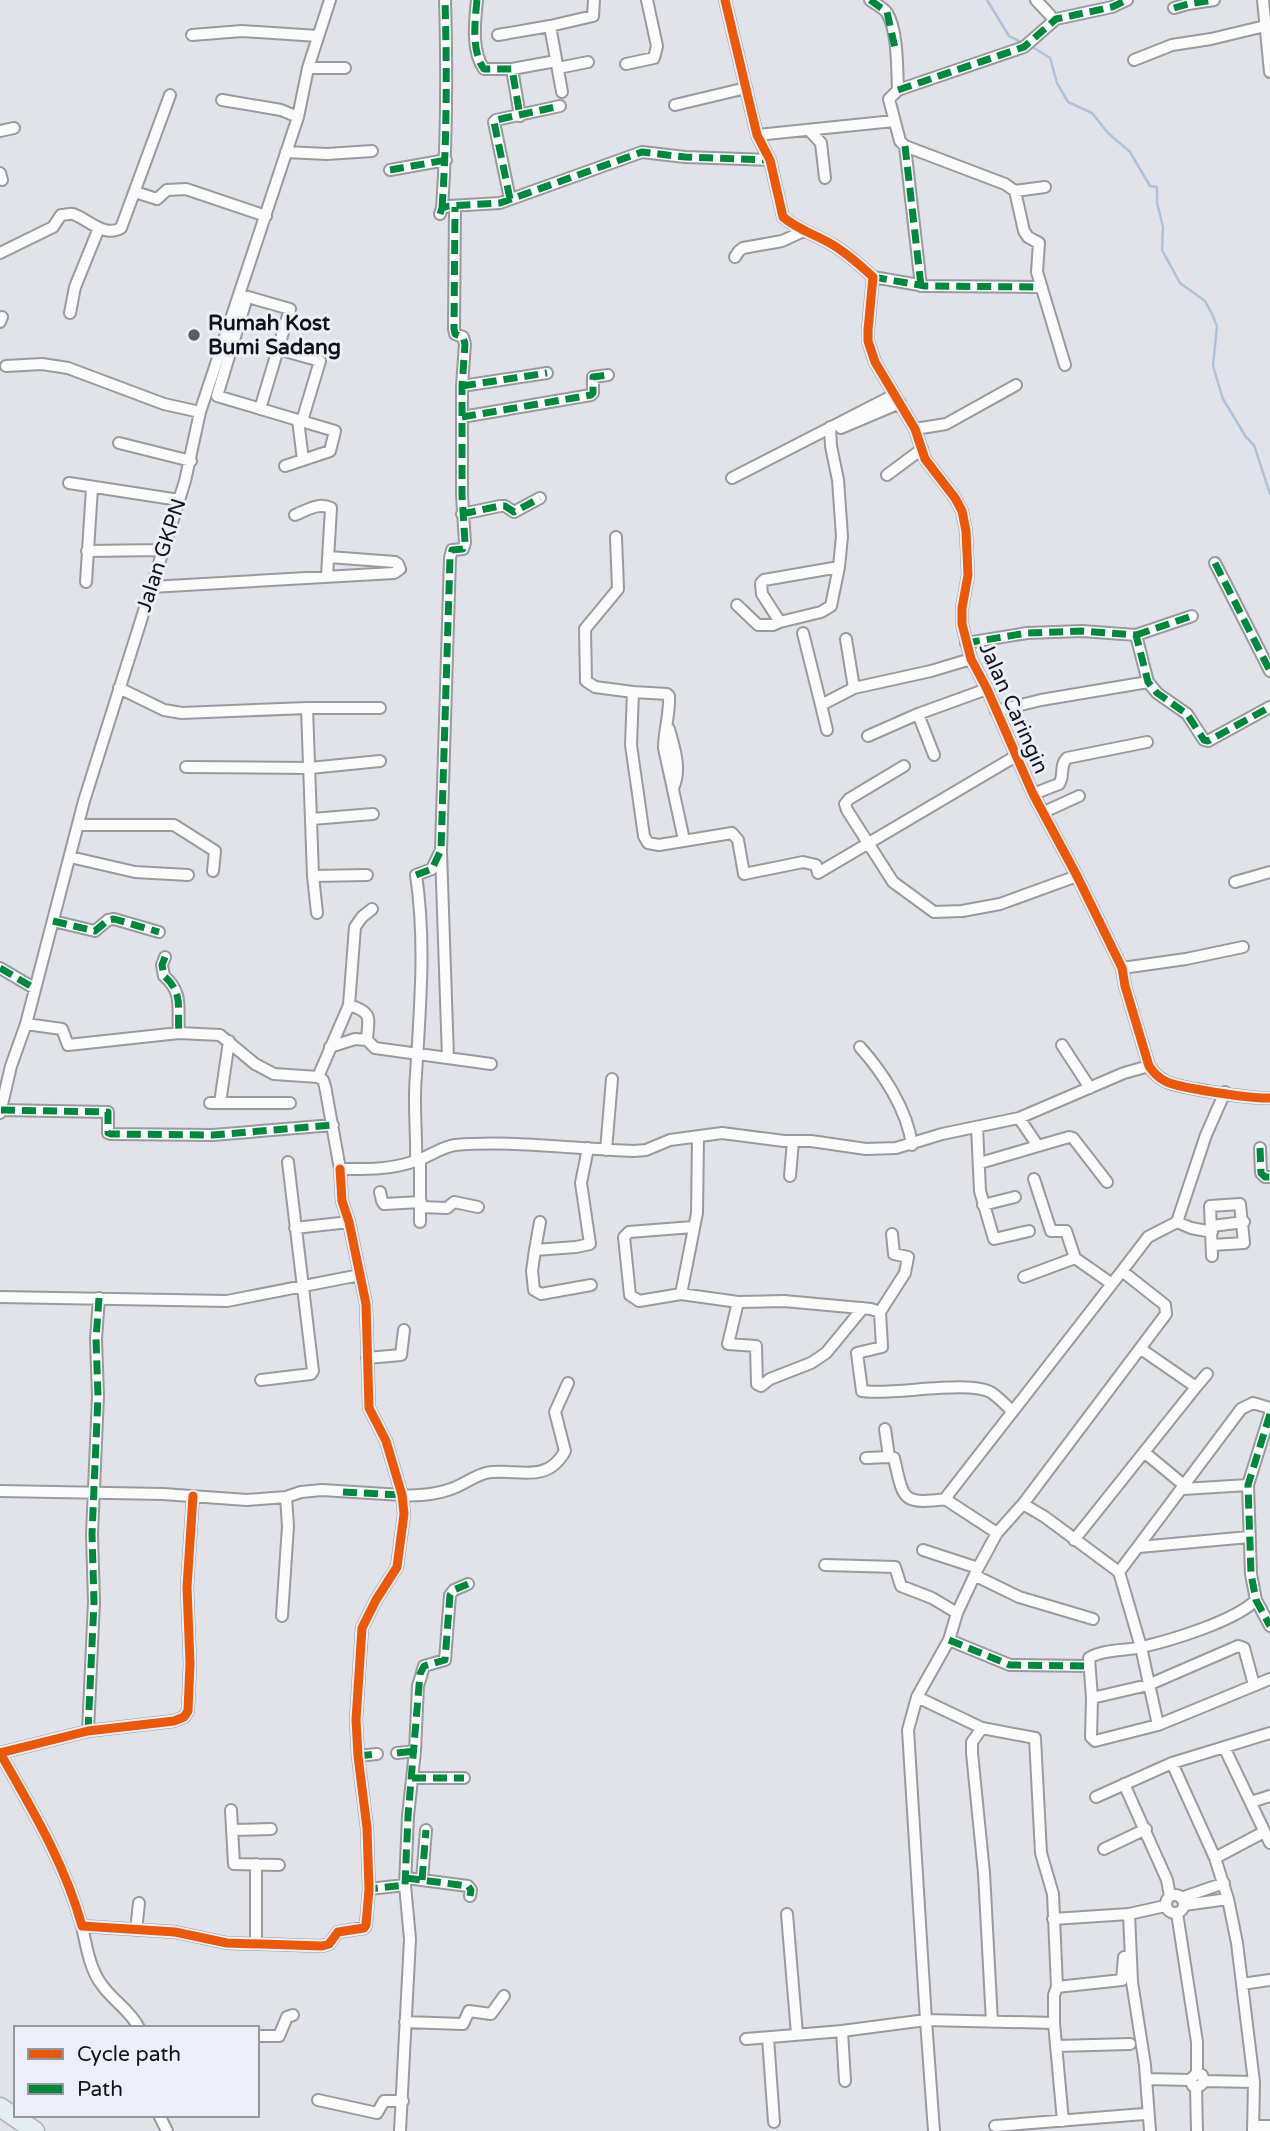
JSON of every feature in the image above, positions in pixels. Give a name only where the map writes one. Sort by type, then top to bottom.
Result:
[{"type":"highway","points":[[15,2117],[35,2131]]},
{"type":"street","name":"Jalan GKPN","points":[[0,1111],[11,1066],[26,1024],[78,825],[191,461],[200,412],[243,295],[256,239],[298,117],[308,68],[330,0]]},
{"type":"street","points":[[445,0],[446,160],[441,211],[500,203],[642,152],[685,157],[770,160]]},
{"type":"street","points":[[477,0],[475,37],[480,63],[484,69],[588,62]]},
{"type":"street","points":[[498,35],[593,16],[594,0]]},
{"type":"street","points":[[625,64],[654,58],[657,46],[647,0]]},
{"type":"street","points":[[725,0],[757,135],[770,160],[783,217],[804,232],[847,253],[873,277],[921,286],[1040,287]]},
{"type":"street","points":[[870,0],[887,12],[895,48],[898,90]]},
{"type":"street","points":[[1036,0],[1050,15]]},
{"type":"street","points":[[1065,365],[1040,287],[1037,272],[1039,243],[1028,237],[1024,231],[1015,191],[1005,184],[905,146],[900,141],[889,97],[898,90],[1027,44],[1056,19],[1112,7],[1127,0]]},
{"type":"street","points":[[1174,8],[1214,0]]},
{"type":"street","points":[[1263,0],[1270,72]]},
{"type":"street","points":[[550,26],[562,92]]},
{"type":"street","points":[[1135,60],[1172,45],[1265,26]]},
{"type":"street","points":[[192,35],[242,31],[318,36]]},
{"type":"street","points":[[308,68],[345,68]]},
{"type":"street","points":[[512,69],[520,116]]},
{"type":"street","points":[[675,105],[746,88]]},
{"type":"street","points":[[0,253],[53,227],[61,215],[73,214],[99,228],[114,231],[121,228],[170,96]]},
{"type":"street","points":[[222,100],[281,110],[298,117]]},
{"type":"street","points":[[510,200],[494,122],[560,106]]},
{"type":"street","points":[[757,135],[894,121]]},
{"type":"street","points":[[0,131],[14,128]]},
{"type":"street","points":[[809,130],[821,143],[825,178]]},
{"type":"street","points":[[905,146],[921,286]]},
{"type":"street","points":[[286,152],[327,154],[372,151]]},
{"type":"street","points":[[390,170],[446,160]]},
{"type":"street","points":[[1015,191],[1045,187]]},
{"type":"street","points":[[135,192],[157,198],[167,190],[186,189],[266,216]]},
{"type":"street","points":[[448,1058],[441,849],[450,558],[453,549],[464,547],[462,514],[465,339],[455,334],[454,329],[455,207]]},
{"type":"street","points":[[71,313],[75,287],[99,228]]},
{"type":"street","points":[[735,257],[743,248],[782,241],[804,232]]},
{"type":"street","name":"Jalan Caringin","points":[[873,277],[869,341],[875,362],[915,429],[925,459],[962,511],[966,531],[968,575],[962,608],[966,643],[971,659],[1033,794],[1122,968],[1149,1066]]},
{"type":"street","points":[[260,409],[290,309],[243,295],[218,396],[260,409],[300,420],[335,431],[330,451],[285,466]]},
{"type":"street","points":[[278,349],[320,361],[300,420],[303,460]]},
{"type":"street","points":[[6,366],[42,364],[68,368],[164,404],[200,412]]},
{"type":"street","points":[[465,386],[547,373]]},
{"type":"street","points":[[465,417],[591,395],[593,377],[608,375]]},
{"type":"street","points":[[915,429],[946,425],[1016,385]]},
{"type":"street","points":[[732,478],[897,399]]},
{"type":"street","points":[[737,605],[758,625],[773,625],[821,612],[831,606],[842,536],[838,480],[829,430]]},
{"type":"street","points":[[119,443],[191,461]]},
{"type":"street","points":[[887,475],[922,449]]},
{"type":"street","points":[[69,483],[179,500]]},
{"type":"street","points":[[86,582],[92,488]]},
{"type":"street","points":[[462,514],[500,506],[514,512],[540,498]]},
{"type":"street","points":[[295,515],[317,505],[331,508],[327,576]]},
{"type":"street","points":[[616,537],[618,589],[585,629],[586,681],[595,687],[667,694],[670,698],[664,748],[684,840]]},
{"type":"street","points":[[87,551],[162,550]]},
{"type":"street","points":[[151,587],[394,573],[400,569],[395,562],[329,558]]},
{"type":"street","points":[[1215,563],[1270,671]]},
{"type":"street","points":[[780,622],[762,594],[761,583],[764,580],[839,566]]},
{"type":"street","points":[[966,643],[1027,633],[1082,631],[1136,635],[1192,616]]},
{"type":"street","points":[[803,633],[827,730]]},
{"type":"street","points":[[1136,635],[1148,682],[1157,693],[1186,714],[1204,740],[1208,741],[1270,707]]},
{"type":"street","points":[[846,639],[854,688]]},
{"type":"street","points":[[821,705],[854,688],[971,659]]},
{"type":"street","points":[[996,711],[1041,700],[1148,682]]},
{"type":"street","points":[[119,688],[173,712],[380,708]]},
{"type":"street","points":[[868,736],[987,689]]},
{"type":"street","points":[[633,692],[631,745],[644,836],[648,843],[654,845],[732,833],[738,840],[744,874],[803,862],[816,865],[818,873],[1016,756]]},
{"type":"street","points":[[307,708],[313,876],[317,913]]},
{"type":"street","points":[[918,714],[934,755]]},
{"type":"street","points":[[1033,794],[1059,783],[1063,777],[1062,766],[1067,758],[1147,741]]},
{"type":"street","points":[[186,767],[310,768],[380,761]]},
{"type":"street","points":[[904,766],[845,804],[893,882],[933,912],[962,911],[1000,904],[1077,876]]},
{"type":"street","points":[[1044,812],[1079,796]]},
{"type":"street","points":[[312,819],[373,814]]},
{"type":"street","points":[[78,825],[174,825],[215,851],[213,871]]},
{"type":"street","points":[[420,1222],[414,1111],[422,921],[416,875],[432,869],[441,849]]},
{"type":"street","points":[[70,857],[135,872],[187,875]]},
{"type":"street","points":[[1235,882],[1270,872]]},
{"type":"street","points":[[313,876],[367,875]]},
{"type":"street","points":[[318,1077],[349,1005],[355,927],[372,909]]},
{"type":"street","points":[[53,921],[95,931],[108,920],[114,919],[159,932]]},
{"type":"street","points":[[1122,968],[1243,947]]},
{"type":"street","points":[[165,957],[162,965],[164,976],[175,986],[178,994],[179,1033]]},
{"type":"street","points":[[0,968],[34,988]]},
{"type":"street","points":[[349,1005],[367,1013],[367,1040]]},
{"type":"street","points":[[26,1024],[62,1029],[68,1045],[179,1033],[220,1035],[255,1065],[274,1074],[318,1077],[323,1080],[340,1169],[342,1201],[366,1304],[369,1408],[386,1441],[402,1495],[403,1522],[397,1567],[362,1628],[356,1720],[358,1756],[366,1805],[369,1889],[364,1928],[338,1932],[329,1944],[322,1947],[227,1943],[191,1934],[82,1926]]},
{"type":"street","points":[[330,1047],[355,1039],[367,1040],[375,1048],[491,1064]]},
{"type":"street","points":[[229,1041],[215,1103],[290,1103]]},
{"type":"street","points":[[1062,1045],[1090,1088]]},
{"type":"street","points":[[860,1046],[883,1075],[904,1118],[912,1145]]},
{"type":"street","points":[[340,1169],[373,1169],[418,1160],[451,1146],[477,1144],[646,1150],[670,1140],[722,1133],[866,1149],[896,1148],[942,1134],[1018,1118],[1124,1073],[1149,1066],[1155,1075],[1166,1082],[1253,1098],[1270,1098],[1270,1085]]},
{"type":"street","points":[[606,1150],[612,1079]]},
{"type":"street","points":[[948,1499],[948,1492],[1148,1237],[1177,1222],[1206,1135],[1225,1092]]},
{"type":"street","points":[[0,1111],[108,1112],[108,1133],[111,1134],[213,1135],[333,1125]]},
{"type":"street","points":[[1018,1118],[1038,1146]]},
{"type":"street","points":[[977,1127],[979,1186],[993,1239],[1029,1230]]},
{"type":"street","points":[[681,1294],[697,1213],[698,1138]]},
{"type":"street","points":[[980,1163],[1064,1138],[1073,1138],[1107,1182]]},
{"type":"street","points":[[790,1176],[793,1141]]},
{"type":"street","points":[[535,1250],[590,1244],[581,1183],[588,1148]]},
{"type":"street","points":[[1260,1148],[1261,1172],[1265,1177],[1270,1177]]},
{"type":"street","points":[[261,1381],[311,1374],[313,1371],[288,1162]]},
{"type":"street","points":[[1034,1179],[1048,1227],[1051,1231],[1066,1231],[1075,1258],[1112,1284]]},
{"type":"street","points":[[380,1192],[384,1204],[447,1208],[454,1202],[478,1207]]},
{"type":"street","points":[[983,1205],[1015,1196]]},
{"type":"street","points":[[1239,1203],[1244,1222],[1245,1248],[1212,1251],[1212,1229],[1211,1205],[1239,1203]]},
{"type":"street","points":[[295,1228],[349,1222]]},
{"type":"street","points":[[540,1222],[532,1271],[536,1293],[591,1284]]},
{"type":"street","points":[[1177,1222],[1191,1228],[1212,1229],[1244,1222]]},
{"type":"street","points":[[693,1227],[629,1232],[624,1237],[630,1295],[633,1298],[639,1301],[681,1294],[738,1302],[784,1301],[880,1312]]},
{"type":"street","points":[[892,1234],[894,1254],[908,1258],[905,1273],[880,1312],[881,1347],[857,1353],[863,1392],[935,1388],[983,1389],[1013,1411]]},
{"type":"street","points":[[1024,1277],[1075,1258]]},
{"type":"street","points":[[934,2131],[908,1730],[917,1697],[949,1640],[957,1613],[998,1533],[1023,1504],[1166,1314],[1165,1305],[1122,1270]]},
{"type":"street","points":[[0,1297],[227,1301],[360,1275]]},
{"type":"street","points":[[88,1731],[94,1611],[92,1534],[99,1298]]},
{"type":"street","points":[[738,1302],[729,1344],[756,1346],[757,1384],[761,1386],[770,1379],[811,1363],[826,1353],[863,1308]]},
{"type":"street","points":[[367,1358],[401,1355],[404,1330]]},
{"type":"street","points":[[1141,1349],[1196,1387]]},
{"type":"street","points":[[1074,1540],[1207,1374]]},
{"type":"street","points":[[0,1491],[95,1492],[247,1500],[286,1497],[322,1490],[402,1495],[443,1492],[483,1474],[499,1472],[520,1475],[547,1469],[565,1451],[555,1412],[568,1383]]},
{"type":"street","points":[[1119,1572],[1241,1409],[1253,1403],[1270,1408]]},
{"type":"street","points":[[1270,1414],[1248,1485],[1249,1537],[1256,1600],[1270,1626]]},
{"type":"street","points":[[885,1429],[889,1457]]},
{"type":"street","points":[[1144,1452],[1184,1488],[1248,1485]]},
{"type":"street","points":[[866,1458],[894,1458],[903,1495],[910,1501],[948,1499],[998,1533]]},
{"type":"street","points":[[138,2026],[134,2018],[100,1983],[87,1950],[74,1898],[52,1847],[0,1753],[88,1731],[174,1721],[184,1717],[188,1711],[190,1663],[187,1587],[193,1496]]},
{"type":"street","points":[[282,1616],[288,1526],[286,1497]]},
{"type":"street","points":[[1023,1504],[1045,1517],[1119,1572],[1141,1647],[1158,1725]]},
{"type":"street","points":[[1139,1547],[1249,1537]]},
{"type":"street","points":[[923,1550],[977,1572],[1019,1597],[1093,1619]]},
{"type":"street","points":[[825,1565],[895,1567],[901,1586],[932,1598],[957,1613]]},
{"type":"street","points":[[400,2131],[410,1939],[405,1882],[420,1674],[424,1666],[445,1660],[450,1595],[454,1590],[468,1584]]},
{"type":"street","points":[[1256,1600],[1238,1613],[1141,1647],[1089,1658],[1093,1740],[1158,1725],[1270,1679]]},
{"type":"street","points":[[949,1640],[1010,1665],[1088,1666]]},
{"type":"street","points":[[1092,1698],[1148,1685],[1238,1646],[1244,1648],[1254,1685]]},
{"type":"street","points":[[917,1697],[982,1728],[1035,1738],[1041,1853],[1053,1894],[1057,1987],[1054,1995],[1054,2023],[1063,2121]]},
{"type":"street","points":[[982,1728],[974,1737],[972,1753],[984,1873],[992,2022]]},
{"type":"street","points":[[1096,1797],[1172,1763],[1270,1733]]},
{"type":"street","points":[[1224,1747],[1270,1843]]},
{"type":"street","points":[[397,1753],[415,1751]]},
{"type":"street","points":[[358,1756],[377,1754]]},
{"type":"street","points":[[1172,1763],[1224,1883],[1242,1984],[1254,2082],[1253,2128],[1270,2126]]},
{"type":"street","points":[[412,1778],[464,1778]]},
{"type":"street","points":[[1124,1784],[1146,1829],[1176,1904],[1197,2042],[1197,2131]]},
{"type":"street","points":[[1251,1802],[1270,1796]]},
{"type":"street","points":[[231,1810],[234,1864],[279,1865]]},
{"type":"street","points":[[232,1830],[271,1829]]},
{"type":"street","points":[[1104,1849],[1146,1829]]},
{"type":"street","points":[[422,1880],[426,1830]]},
{"type":"street","points":[[1214,1858],[1264,1832]]},
{"type":"street","points":[[256,1864],[256,1944]]},
{"type":"street","points":[[369,1889],[422,1880],[468,1886],[471,1896]]},
{"type":"street","points":[[1176,1904],[1224,1883]]},
{"type":"street","points":[[1053,1919],[1125,1915],[1176,1904],[1228,1899]]},
{"type":"street","points":[[136,1930],[139,1903]]},
{"type":"street","points":[[787,1914],[797,2035]]},
{"type":"street","points":[[1057,1987],[1122,1980],[1125,1915]]},
{"type":"street","points":[[1125,1915],[1150,2131]]},
{"type":"street","points":[[1242,1984],[1270,1980]]},
{"type":"street","points":[[405,2022],[463,2024],[469,2011],[491,2014],[504,1996]]},
{"type":"street","points":[[259,2036],[279,2036],[287,2017],[293,2015]]},
{"type":"street","points":[[746,2039],[842,2031],[926,2020],[1054,2023]]},
{"type":"street","points":[[842,2031],[845,2081]]},
{"type":"street","points":[[768,2038],[774,2122]]},
{"type":"street","points":[[1056,2046],[1130,2044]]},
{"type":"street","points":[[1146,2079],[1254,2082]]},
{"type":"street","points":[[318,2100],[377,2113],[384,2101],[402,2101]]},
{"type":"street","points":[[995,2126],[1144,2114]]},
{"type":"waterway","points":[[987,0],[1009,36],[1025,44]]},
{"type":"waterway","points":[[1031,46],[1050,58],[1057,83],[1068,102],[1092,113],[1108,133],[1130,152],[1150,186],[1157,187],[1157,203],[1163,227],[1162,250],[1180,283],[1205,301],[1212,314],[1217,326],[1213,366],[1223,399],[1246,437],[1254,445],[1270,494]]},
{"type":"marked path","points":[[442,208],[446,104],[445,0]]},
{"type":"marked path","points":[[477,0],[477,54],[484,69],[512,69],[520,116]]},
{"type":"marked path","points":[[870,0],[887,12],[895,48]]},
{"type":"marked path","points":[[898,90],[1024,47],[1056,19],[1112,7],[1127,0]]},
{"type":"marked path","points":[[1174,8],[1214,0]]},
{"type":"marked path","points":[[510,199],[494,122],[560,106]]},
{"type":"marked path","points":[[905,146],[921,286]]},
{"type":"marked path","points":[[440,214],[442,208],[449,206],[500,203],[642,152],[685,157],[770,160]]},
{"type":"marked path","points":[[390,170],[446,160]]},
{"type":"marked path","points":[[416,875],[432,869],[441,850],[450,558],[452,550],[463,549],[465,543],[462,495],[462,386],[465,344],[463,337],[455,334],[454,329],[455,207]]},
{"type":"marked path","points":[[873,277],[925,286],[1040,287]]},
{"type":"marked path","points":[[462,386],[547,373]]},
{"type":"marked path","points":[[462,417],[591,395],[593,377],[608,375]]},
{"type":"marked path","points":[[462,514],[500,506],[514,512],[540,498]]},
{"type":"marked path","points":[[1215,563],[1270,671]]},
{"type":"marked path","points":[[1136,635],[1192,616]]},
{"type":"marked path","points":[[966,643],[1027,633],[1082,631],[1136,635],[1148,682],[1157,693],[1187,714],[1204,740],[1208,741],[1270,707]]},
{"type":"marked path","points":[[53,921],[95,931],[108,920],[114,919],[159,932]]},
{"type":"marked path","points":[[165,957],[162,965],[164,976],[177,995],[179,1033]]},
{"type":"marked path","points":[[0,968],[34,988]]},
{"type":"marked path","points":[[1,1110],[108,1112],[108,1133],[111,1134],[213,1135],[333,1125]]},
{"type":"marked path","points":[[1260,1148],[1261,1173],[1270,1177]]},
{"type":"marked path","points":[[88,1731],[94,1602],[92,1534],[99,1298]]},
{"type":"marked path","points":[[1270,1414],[1248,1485],[1251,1574],[1256,1600],[1270,1626]]},
{"type":"marked path","points":[[343,1492],[402,1495]]},
{"type":"marked path","points":[[368,1894],[369,1889],[405,1885],[420,1674],[424,1666],[445,1660],[450,1595],[454,1590],[468,1584]]},
{"type":"marked path","points":[[949,1640],[1010,1665],[1088,1666]]},
{"type":"marked path","points":[[397,1753],[415,1751]]},
{"type":"marked path","points":[[358,1756],[377,1754]]},
{"type":"marked path","points":[[412,1778],[464,1778]]},
{"type":"marked path","points":[[422,1880],[426,1830]]},
{"type":"marked path","points":[[406,1878],[468,1886],[471,1890],[470,1896]]},
{"type":"cycle path","points":[[725,0],[757,135],[770,160],[783,217],[838,248],[873,277],[868,341],[875,362],[915,429],[925,459],[962,511],[966,531],[968,575],[962,624],[971,659],[1033,794],[1122,968],[1149,1066],[1160,1078],[1172,1084],[1270,1098]]},
{"type":"cycle path","points":[[193,1496],[187,1587],[190,1663],[188,1711],[184,1717],[174,1721],[88,1731],[0,1753],[57,1859],[82,1926],[175,1932],[227,1943],[329,1944],[338,1932],[364,1928],[366,1925],[369,1889],[367,1828],[356,1720],[362,1628],[397,1567],[404,1514],[402,1495],[386,1441],[369,1408],[366,1304],[342,1201],[340,1169]]},
{"type":"place","name":"Rumah Kost Bumi Sadang","points":[[194,335]]}]
